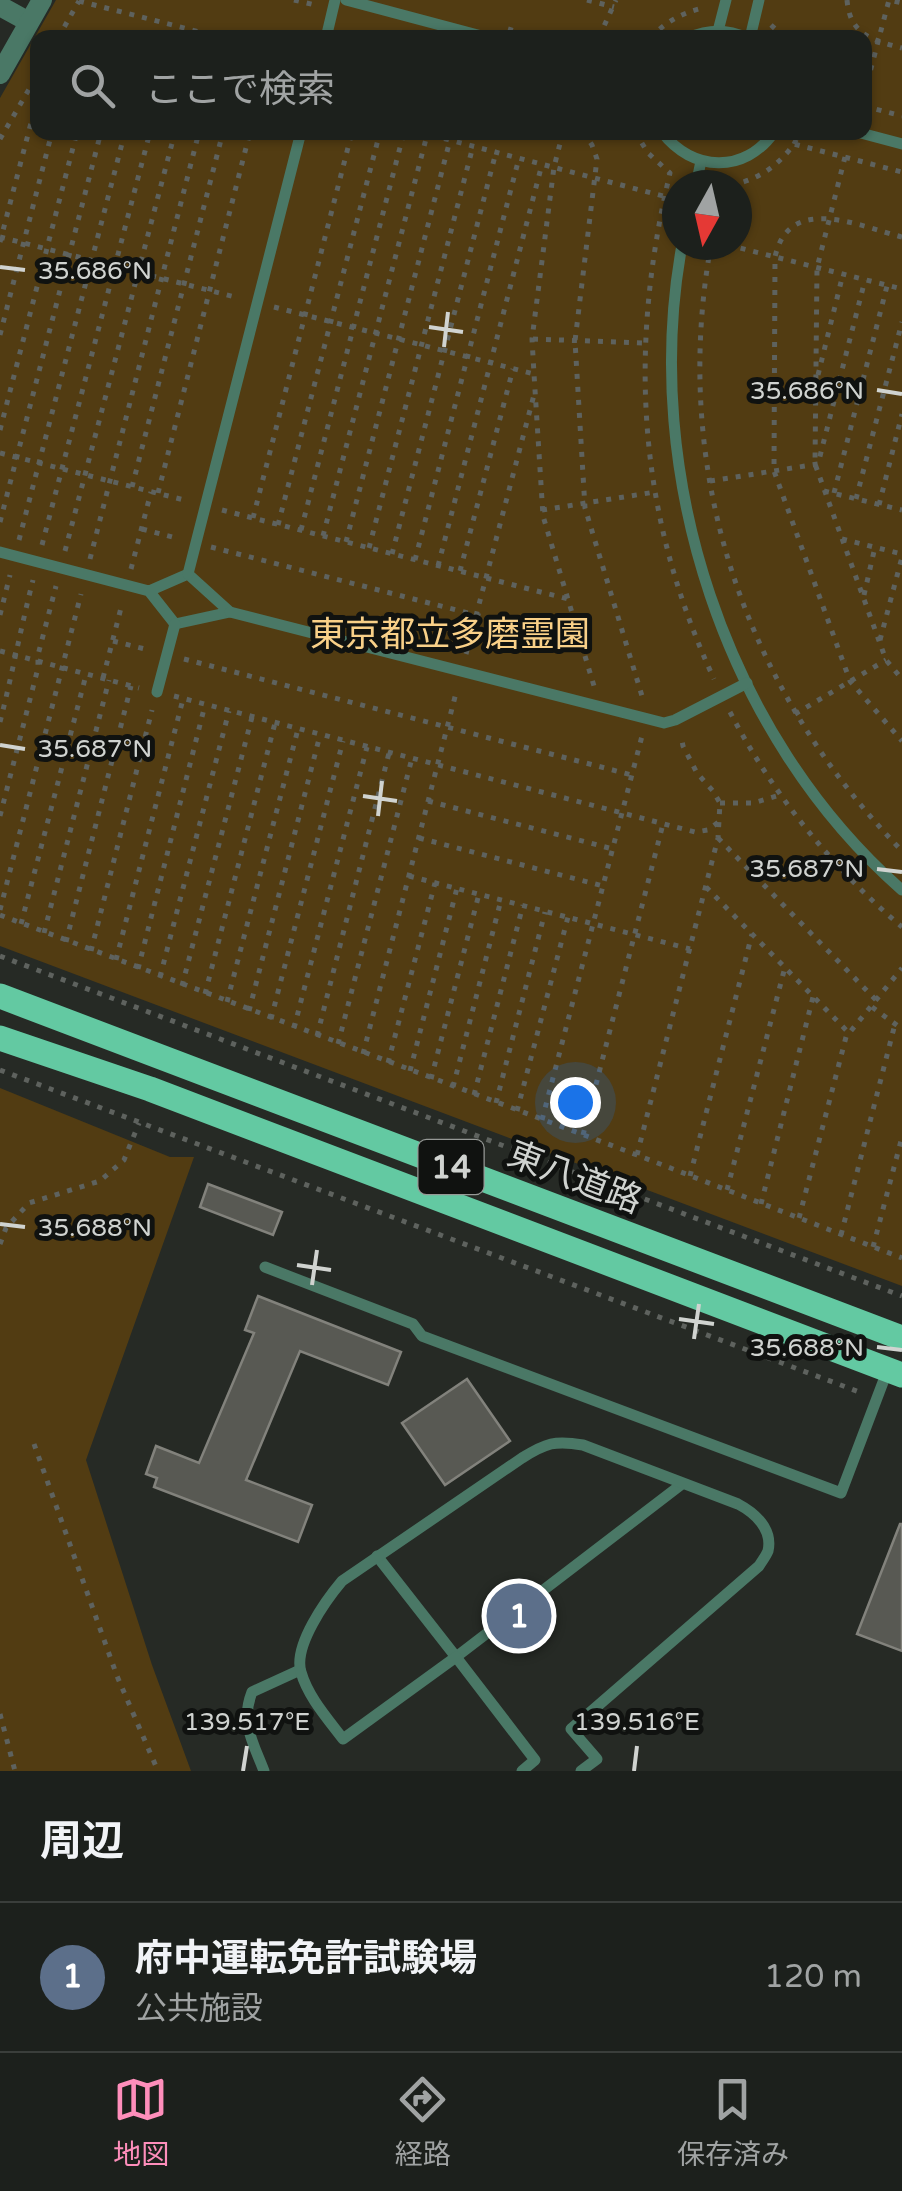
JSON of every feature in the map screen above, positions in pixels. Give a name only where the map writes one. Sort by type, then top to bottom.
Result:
[{"type":"main road","name":"東八道路","points":[[0,996],[902,1338]]},
{"type":"main road","name":"東八道路","points":[[0,1038],[150,1089],[895,1372]]},
{"type":"street","points":[[0,74],[42,0]]},
{"type":"street","points":[[0,6],[30,22]]},
{"type":"lane","points":[[328,30],[336,0]]},
{"type":"lane","points":[[346,0],[459,30]]},
{"type":"lane","points":[[718,30],[726,0]]},
{"type":"lane","points":[[751,30],[760,0]]},
{"type":"lane","points":[[872,136],[902,144]]},
{"type":"lane","points":[[188,574],[299,140]]},
{"type":"lane","points":[[668,140],[675,148],[702,161],[731,162],[758,150],[767,140]]},
{"type":"lane","points":[[700,170],[702,161]]},
{"type":"lane","points":[[680,260],[674,314],[674,415],[682,482],[706,583],[747,683],[788,756],[849,836],[902,890]]},
{"type":"lane","points":[[0,552],[148,590],[188,574]]},
{"type":"lane","points":[[188,574],[230,612]]},
{"type":"lane","points":[[148,590],[175,624]]},
{"type":"lane","points":[[175,624],[230,612],[664,723],[747,683]]},
{"type":"lane","points":[[157,692],[175,624]]},
{"type":"lane","points":[[265,1267],[413,1324],[422,1336],[841,1493],[895,1372]]},
{"type":"lane","points":[[581,1771],[597,1759],[571,1729],[759,1566],[768,1551],[767,1536],[762,1522],[752,1512],[738,1504],[584,1445],[562,1441],[544,1444],[342,1581],[323,1605],[304,1642],[300,1670],[320,1708],[343,1739],[456,1658],[682,1484]]},
{"type":"lane","points":[[376,1556],[534,1760],[522,1771]]},
{"type":"lane","points":[[264,1771],[245,1719],[247,1704],[252,1692],[300,1670]]},
{"type":"path","points":[[62,30],[79,0],[193,30]]},
{"type":"path","points":[[294,0],[323,8]]},
{"type":"path","points":[[587,0],[615,3],[603,30]]},
{"type":"path","points":[[846,0],[850,19],[859,30]]},
{"type":"path","points":[[872,64],[889,0],[902,3]]},
{"type":"path","points":[[872,39],[902,48]]},
{"type":"path","points":[[1,140],[30,88]]},
{"type":"path","points":[[872,108],[902,116]]},
{"type":"path","points":[[30,126],[0,238],[247,300]]},
{"type":"path","points":[[0,335],[50,140]]},
{"type":"path","points":[[0,430],[75,140]]},
{"type":"path","points":[[0,522],[99,140]]},
{"type":"path","points":[[39,466],[124,140]]},
{"type":"path","points":[[61,472],[148,140]]},
{"type":"path","points":[[84,478],[173,140]]},
{"type":"path","points":[[110,481],[197,140]]},
{"type":"path","points":[[132,487],[221,140]]},
{"type":"path","points":[[158,493],[248,140]]},
{"type":"path","points":[[253,518],[350,140]]},
{"type":"path","points":[[278,524],[378,140]]},
{"type":"path","points":[[301,530],[402,140]]},
{"type":"path","points":[[323,536],[422,140]]},
{"type":"path","points":[[346,542],[450,140],[662,195]]},
{"type":"path","points":[[561,140],[532,339],[542,510],[601,708]]},
{"type":"path","points":[[589,140],[597,160],[596,178],[575,341],[585,503],[645,708]]},
{"type":"path","points":[[752,178],[781,160],[796,140]]},
{"type":"path","points":[[794,144],[902,172]]},
{"type":"path","points":[[369,548],[473,146]]},
{"type":"path","points":[[392,554],[496,152]]},
{"type":"path","points":[[845,157],[817,268],[815,464],[886,660],[901,677]]},
{"type":"path","points":[[415,560],[519,158]]},
{"type":"path","points":[[438,566],[542,164]]},
{"type":"path","points":[[902,238],[830,219],[810,218],[792,226],[779,240],[775,257],[774,471],[850,682],[902,741]]},
{"type":"path","points":[[752,251],[902,290]]},
{"type":"path","points":[[709,260],[700,355],[702,421],[710,482],[744,609],[795,714],[851,795],[902,851]]},
{"type":"path","points":[[816,382],[843,274]]},
{"type":"path","points":[[710,482],[818,464],[865,280]]},
{"type":"path","points":[[834,493],[887,286]]},
{"type":"path","points":[[268,306],[534,374]]},
{"type":"path","points":[[856,499],[902,322]]},
{"type":"path","points":[[532,339],[645,343]]},
{"type":"path","points":[[460,571],[513,368]]},
{"type":"path","points":[[363,1054],[535,391]]},
{"type":"path","points":[[879,505],[902,414]]},
{"type":"path","points":[[0,453],[84,478],[195,503]]},
{"type":"path","points":[[824,491],[902,509]]},
{"type":"path","points":[[542,510],[655,492]]},
{"type":"path","points":[[215,508],[568,599]]},
{"type":"path","points":[[142,529],[581,642]]},
{"type":"path","points":[[841,539],[902,555],[879,642]]},
{"type":"path","points":[[863,598],[876,547]]},
{"type":"path","points":[[112,641],[632,775]]},
{"type":"path","points":[[0,652],[15,652],[63,668],[695,832],[708,830],[720,820]]},
{"type":"path","points":[[0,722],[16,662],[15,652]]},
{"type":"path","points":[[0,816],[38,658]]},
{"type":"path","points":[[795,714],[886,660]]},
{"type":"path","points":[[901,677],[902,666]]},
{"type":"path","points":[[63,668],[0,913],[66,942],[902,1258]]},
{"type":"path","points":[[21,924],[86,674]]},
{"type":"path","points":[[44,933],[109,680]]},
{"type":"path","points":[[66,942],[131,686]]},
{"type":"path","points":[[90,951],[157,692]]},
{"type":"path","points":[[116,960],[183,699]]},
{"type":"path","points":[[138,969],[206,705]]},
{"type":"path","points":[[726,705],[778,795],[861,889],[902,927]]},
{"type":"path","points":[[160,977],[229,711]]},
{"type":"path","points":[[182,986],[252,716]]},
{"type":"path","points":[[637,1155],[720,820],[720,803],[683,746],[680,717]]},
{"type":"path","points":[[205,994],[275,722]]},
{"type":"path","points":[[227,1002],[298,729]]},
{"type":"path","points":[[542,1120],[644,729]]},
{"type":"path","points":[[249,1011],[320,735]]},
{"type":"path","points":[[271,1019],[343,740]]},
{"type":"path","points":[[294,1028],[367,746]]},
{"type":"path","points":[[316,1036],[390,753]]},
{"type":"path","points":[[338,1044],[412,758]]},
{"type":"path","points":[[720,803],[753,803],[778,795]]},
{"type":"path","points":[[428,801],[613,848]]},
{"type":"path","points":[[583,1135],[663,824]]},
{"type":"path","points":[[418,838],[603,886]]},
{"type":"path","points":[[718,838],[899,1027],[841,1235]]},
{"type":"path","points":[[409,876],[690,949]]},
{"type":"path","points":[[388,1063],[434,883]]},
{"type":"path","points":[[706,886],[849,1034]]},
{"type":"path","points":[[410,1071],[457,888]]},
{"type":"path","points":[[431,1079],[479,894]]},
{"type":"path","points":[[453,1087],[501,900]]},
{"type":"path","points":[[474,1095],[523,905]]},
{"type":"path","points":[[496,1103],[545,911]]},
{"type":"path","points":[[517,1111],[568,917]]},
{"type":"path","points":[[690,1176],[752,934]]},
{"type":"path","points":[[0,956],[902,1296]]},
{"type":"path","points":[[727,1190],[785,968]]},
{"type":"path","points":[[799,1218],[846,1037],[902,968]]},
{"type":"path","points":[[895,976],[902,982]]},
{"type":"path","points":[[761,1204],[814,997]]},
{"type":"path","points":[[0,1070],[828,1381]]},
{"type":"path","points":[[0,1244],[6,1228],[29,1203],[100,1181],[124,1160],[139,1123]]},
{"type":"path","points":[[874,1247],[902,1137]]},
{"type":"path","points":[[34,1444],[116,1676],[158,1771]]},
{"type":"path","points":[[0,1714],[14,1771]]},
{"type":"green space","name":"東京都立多磨霊園","points":[[56,0],[902,0],[902,1286],[0,946],[0,98],[30,46],[30,140],[872,140],[872,30],[39,30]]},
{"type":"green space","points":[[0,1088],[170,1157],[194,1157],[86,1460],[152,1665],[191,1771],[0,1771]]},
{"type":"building","points":[[208,1184],[282,1212],[273,1235],[200,1207]]},
{"type":"building","points":[[258,1296],[401,1352],[388,1385],[300,1351],[246,1480],[312,1505],[298,1542],[154,1487],[157,1478],[146,1474],[156,1446],[199,1463],[254,1333],[245,1330]]},
{"type":"building","points":[[467,1379],[510,1441],[445,1485],[402,1423]]},
{"type":"building","points":[[902,1524],[902,1651],[857,1634]]},
{"type":"place","name":"府中運転免許試験場","points":[[519,1616]]}]
